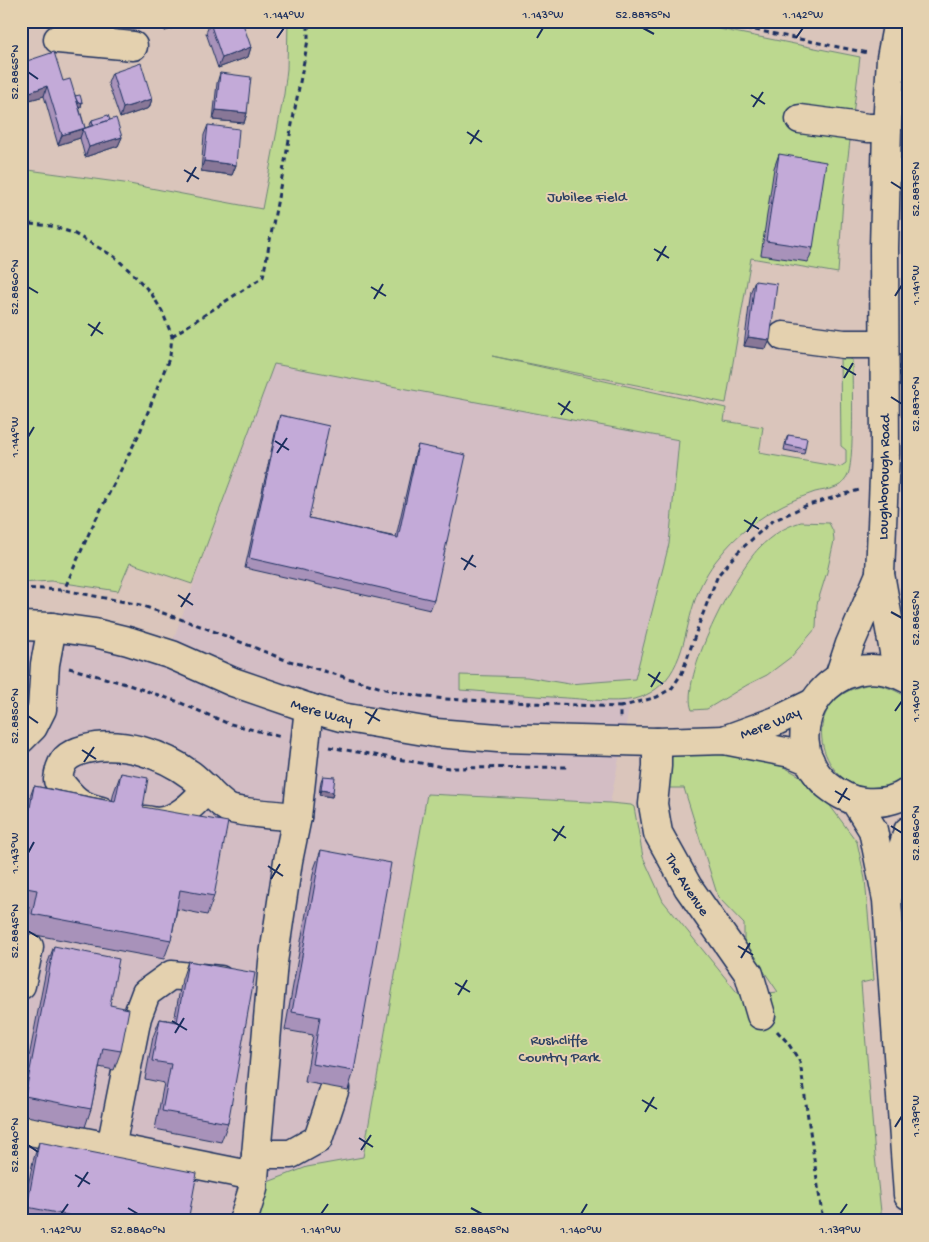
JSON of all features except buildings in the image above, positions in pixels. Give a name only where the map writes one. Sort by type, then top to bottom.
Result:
[{"type":"main road","name":"Loughborough Road","points":[[898,21],[891,58],[887,128],[884,248],[885,453],[880,574],[894,652],[907,678]]},
{"type":"main road","points":[[58,39],[103,32],[133,46]]},
{"type":"main road","points":[[800,119],[868,128],[887,128]]},
{"type":"main road","points":[[783,336],[844,344],[884,344]]},
{"type":"main road","name":"Loughborough Road","points":[[839,677],[850,644],[880,574]]},
{"type":"main road","name":"Mere Way","points":[[21,626],[52,627],[95,633],[128,641],[172,655],[233,682],[341,717],[436,733],[498,738],[657,742],[724,740],[791,754],[810,761]]},
{"type":"main road","points":[[21,739],[33,726],[42,709],[45,664],[52,627]]},
{"type":"main road","points":[[907,678],[889,670],[863,668],[839,677],[824,688],[813,703],[806,722],[805,742],[810,761],[820,779],[836,793],[855,801],[879,803],[903,796],[908,792]]},
{"type":"main road","name":"Mere Way","points":[[724,740],[776,721],[813,703]]},
{"type":"main road","points":[[243,1221],[252,1189],[271,986],[288,860],[297,817],[309,708]]},
{"type":"main road","name":"The Avenue","points":[[657,742],[654,804],[658,833],[688,887],[749,974],[761,1015]]},
{"type":"main road","points":[[207,789],[192,805],[175,817],[157,822],[85,808],[69,794],[58,780],[60,769],[65,759],[75,752],[91,748],[131,747],[169,761],[190,774],[207,789],[229,809],[297,817]]},
{"type":"main road","points":[[855,801],[873,830],[887,900],[908,1195]]},
{"type":"main road","points":[[887,900],[908,831]]},
{"type":"main road","points":[[21,985],[29,947]]},
{"type":"main road","points":[[111,1148],[137,1017],[146,993],[171,975],[271,986]]},
{"type":"main road","points":[[30,1131],[111,1148],[255,1165],[290,1154],[318,1139],[335,1088]]},
{"type":"path","points":[[172,336],[263,277],[308,40],[308,21]]},
{"type":"path","points":[[711,21],[891,58]]},
{"type":"path","points":[[21,223],[51,226],[73,233],[114,257],[151,293],[162,311],[172,336],[170,356],[140,432],[90,531],[64,590]]},
{"type":"path","points":[[21,588],[64,590],[140,604],[283,659],[392,691],[445,699],[620,706],[657,697],[672,688],[682,673],[718,575],[744,546],[771,522],[805,506],[868,487]]},
{"type":"path","points":[[618,741],[620,706]]},
{"type":"path","points":[[761,1015],[766,1027],[776,1030],[788,1042],[800,1062],[823,1221]]},
{"type":"shaded area","points":[[274,364],[680,440],[669,544],[635,679],[610,803],[427,794],[361,1169],[299,1221],[21,1221],[21,613],[101,621],[172,643]]},
{"type":"green space","name":"Jubilee Field","points":[[288,21],[679,21],[860,57],[843,199],[838,273],[751,258],[726,403],[492,356],[726,408],[724,421],[763,427],[759,453],[840,467],[846,463],[846,450],[841,446],[840,355],[852,360],[852,440],[850,469],[847,477],[837,487],[815,492],[774,510],[756,521],[733,541],[711,567],[704,579],[698,591],[674,668],[657,689],[636,699],[606,701],[520,695],[460,690],[460,675],[527,677],[569,684],[635,679],[669,544],[679,440],[274,364],[192,584],[130,563],[118,591],[51,581],[21,583],[21,169],[124,183],[262,209],[284,94],[287,69]]},
{"type":"green space","points":[[801,522],[829,523],[833,531],[834,541],[817,604],[816,628],[791,657],[767,675],[707,709],[692,710],[690,695],[701,651],[737,579],[759,548],[783,529]]},
{"type":"green space","points":[[872,684],[891,689],[908,698],[908,774],[882,787],[858,786],[839,774],[826,756],[822,734],[826,712],[843,694]]},
{"type":"green space","name":"Rushcliffe Country Park","points":[[734,751],[764,756],[800,776],[828,803],[857,842],[865,879],[874,980],[861,983],[882,1221],[252,1221],[260,1185],[307,1167],[363,1157],[427,794],[631,805],[634,807],[643,857],[663,901],[740,996],[778,992],[744,942],[744,924],[718,897],[684,788],[663,788],[665,753]]}]
